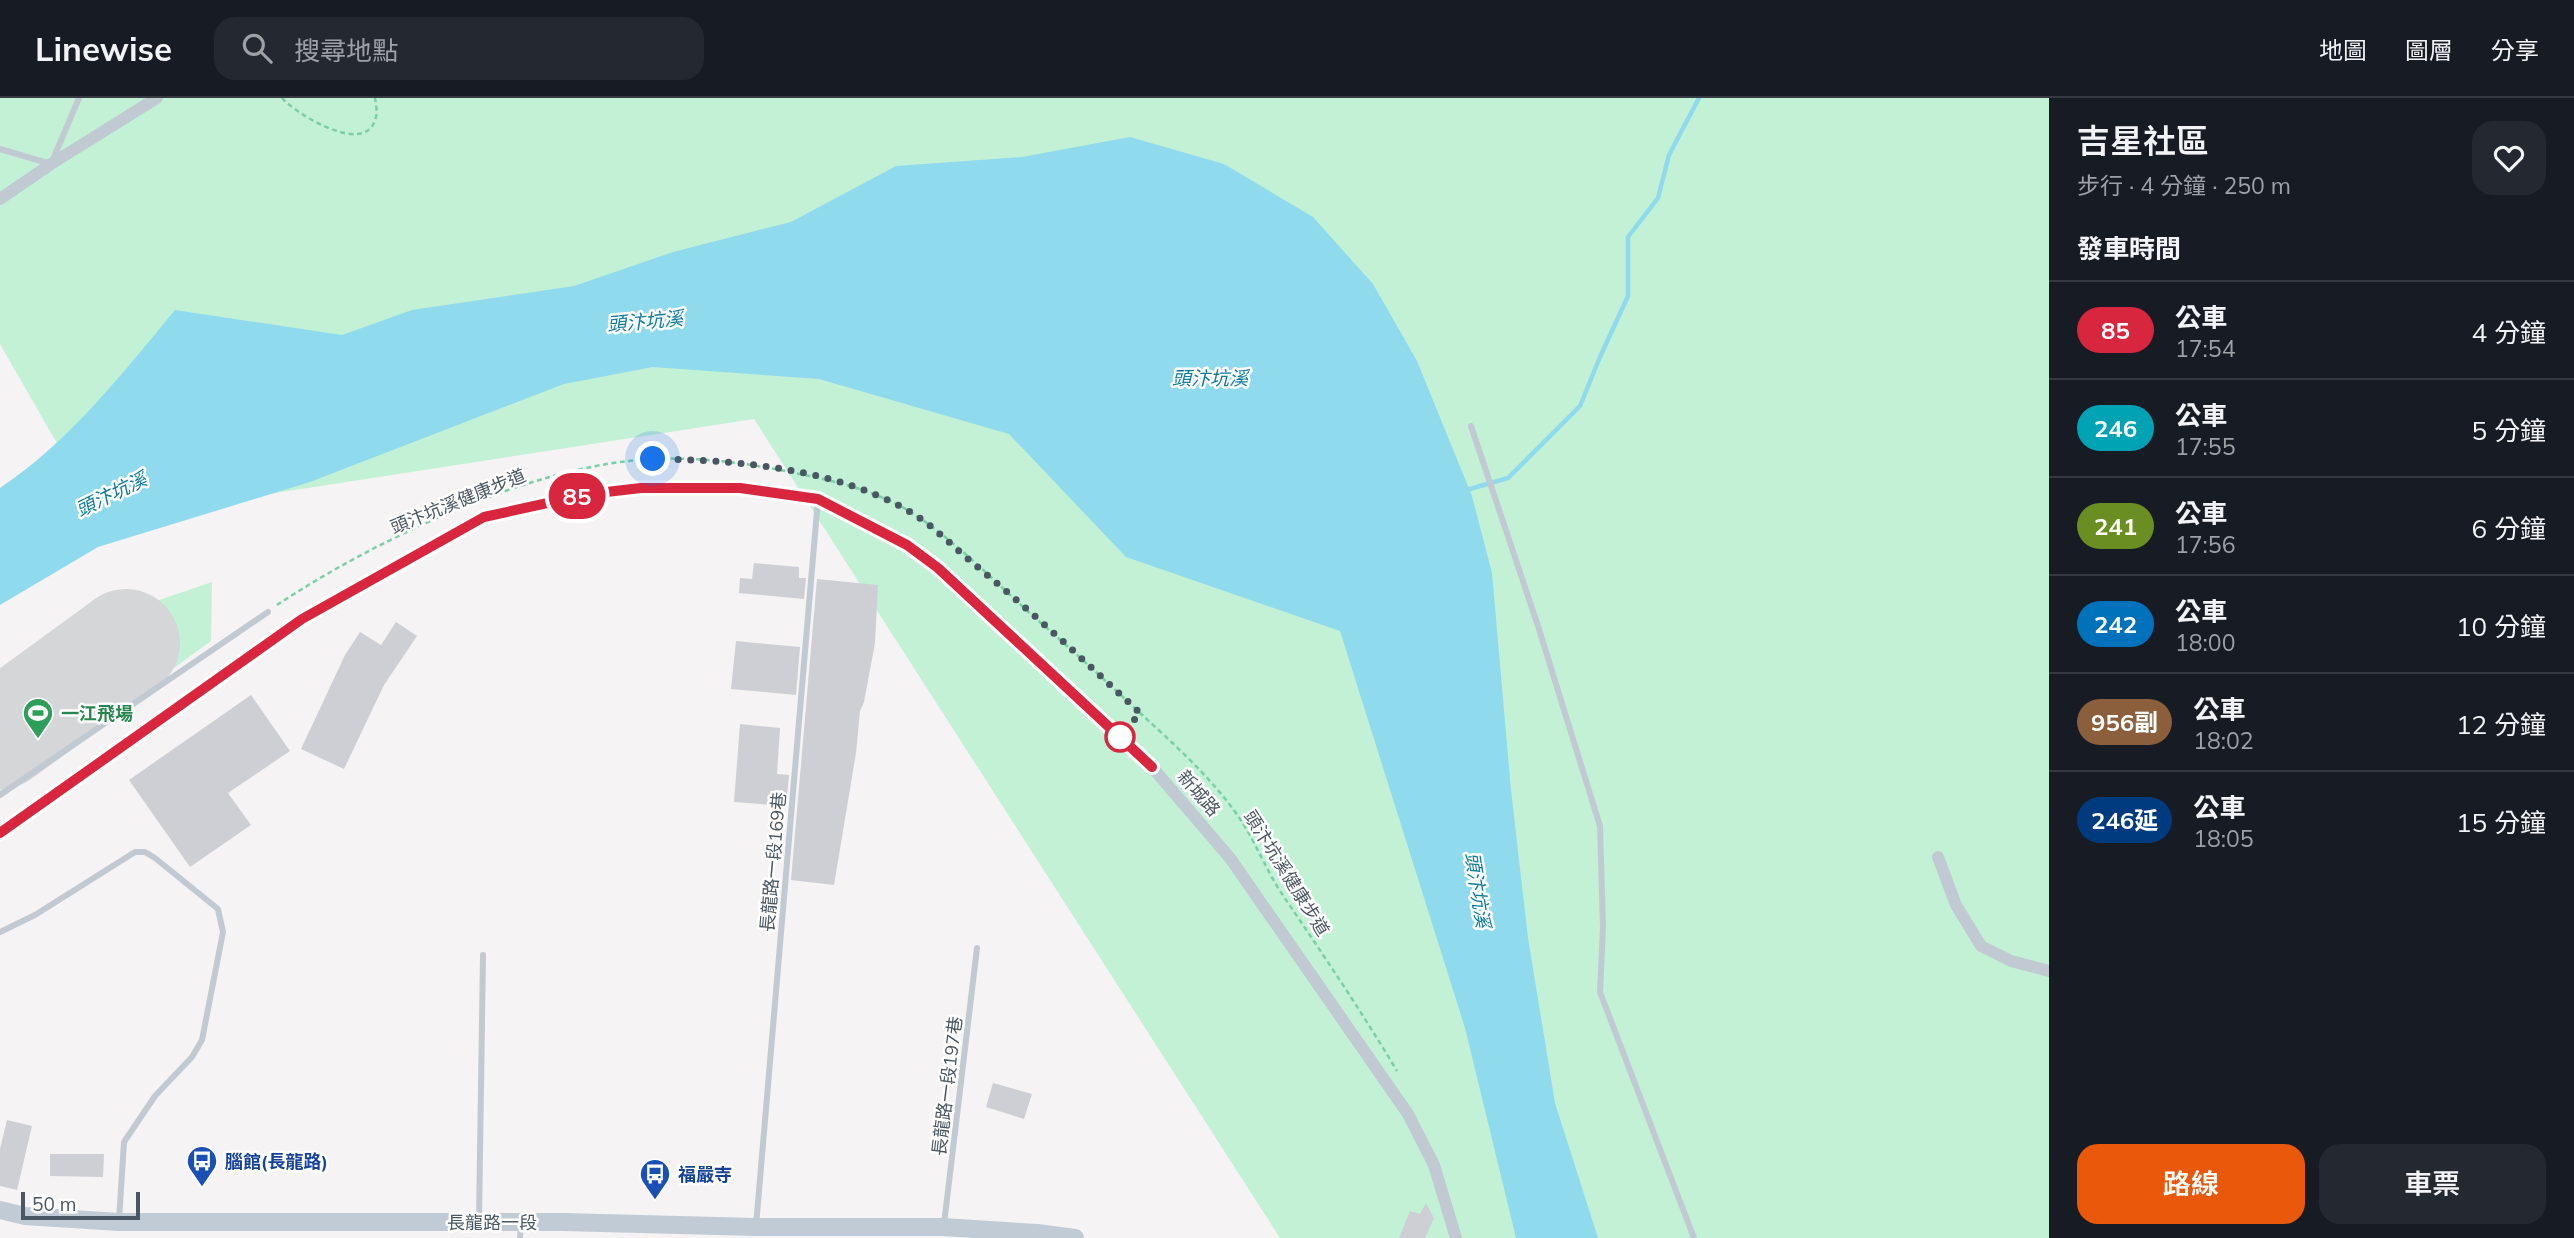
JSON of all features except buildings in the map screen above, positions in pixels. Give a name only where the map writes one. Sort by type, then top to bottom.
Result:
[{"type":"main road","name":"長龍路一段","points":[[0,1210],[25,1216],[119,1222],[479,1222],[521,1230],[943,1227],[1074,1238]]},
{"type":"street","points":[[0,199],[157,98]]},
{"type":"street","name":"新城路","points":[[0,832],[302,619],[484,517],[589,494],[641,488],[740,488],[818,499],[907,545],[938,568],[1152,767],[1189,807],[1230,858],[1408,1114],[1434,1165],[1456,1238]]},
{"type":"street","points":[[1938,857],[1956,905],[1981,946],[2011,961],[2049,971]]},
{"type":"lane","points":[[0,149],[51,164],[79,98]]},
{"type":"lane","points":[[1471,426],[1538,626],[1600,826],[1603,927],[1600,992],[1694,1238]]},
{"type":"lane","name":"長龍路一段169巷","points":[[756,1227],[818,499]]},
{"type":"lane","points":[[0,795],[268,612]]},
{"type":"lane","points":[[0,932],[35,915],[135,852],[145,852],[155,858],[218,909],[223,932],[202,1040],[192,1057],[155,1096],[124,1142],[119,1222]]},
{"type":"lane","name":"長龍路一段197巷","points":[[943,1227],[978,948]]},
{"type":"lane","points":[[479,1222],[483,955]]},
{"type":"path","points":[[282,98],[291,108],[315,124],[352,134],[359,134],[370,128],[375,121],[375,98]]},
{"type":"path","name":"頭汴坑溪健康步道","points":[[268,612],[336,568],[450,513],[503,492],[580,470],[653,459],[730,461],[858,488],[909,511],[952,544],[1061,639],[1185,754],[1243,823],[1278,888],[1319,947],[1400,1076]]},
{"type":"green space","points":[[0,98],[2049,98],[2049,1238],[1280,1238],[754,419],[101,520],[0,344]]},
{"type":"green space","name":"一江飛場","points":[[212,582],[211,641],[0,795],[0,684],[92,623]]},
{"type":"water","name":"頭汴坑溪","points":[[1130,137],[1224,164],[1313,217],[1373,284],[1417,361],[1472,496],[1492,573],[1511,790],[1528,938],[1555,1103],[1598,1238],[1516,1238],[1465,1028],[1340,631],[1126,557],[1009,434],[819,379],[653,367],[564,384],[310,482],[98,547],[0,605],[0,488],[49,450],[72,428],[115,382],[175,310],[342,335],[412,310],[574,286],[673,252],[791,222],[896,166],[1022,157]]},
{"type":"waterway","points":[[1463,491],[1508,478],[1580,406],[1628,296],[1628,237],[1658,198],[1669,155],[1699,98]]},
{"type":"runway","points":[[0,735],[126,643]]},
{"type":"bus line","name":"85","points":[[0,833],[302,619],[369,579],[484,517],[589,494],[641,488],[740,488],[818,499],[907,545],[938,568],[1152,767]]},
{"type":"place","name":"一江飛場","points":[[38,740]]},
{"type":"place","name":"腦館(長龍路)","points":[[202,1188]]},
{"type":"place","name":"福嚴寺","points":[[655,1201]]},
{"type":"route","points":[[653,459],[730,461],[771,468],[858,488],[909,511],[997,582],[1140,713],[1120,737]]}]
